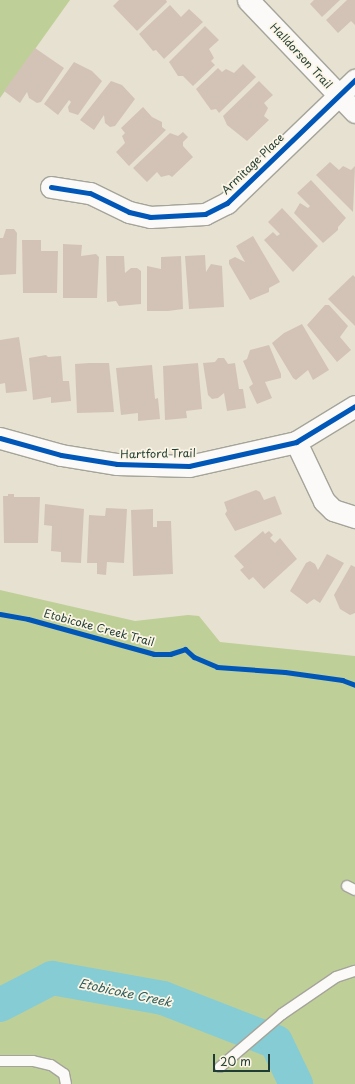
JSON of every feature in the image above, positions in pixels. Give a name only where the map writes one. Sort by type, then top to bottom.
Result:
[{"type":"street","name":"Halldorson Trail","points":[[248,0],[355,112]]},
{"type":"street","name":"Armitage Place","points":[[51,187],[90,193],[129,212],[150,217],[205,214],[227,203],[355,80]]},
{"type":"street","name":"Hartford Trail","points":[[0,438],[61,455],[117,464],[189,466],[296,442],[355,406]]},
{"type":"street","points":[[296,442],[324,501],[333,510],[355,517]]},
{"type":"lane","points":[[220,1067],[282,1014],[336,977],[355,971]]},
{"type":"lane","points":[[0,1061],[25,1060],[51,1065],[61,1071],[66,1084]]},
{"type":"green space","points":[[0,0],[70,0],[0,98]]},
{"type":"green space","points":[[0,590],[135,621],[188,615],[199,616],[220,642],[355,656],[355,1084],[0,1084]]},
{"type":"building","points":[[119,0],[166,0],[167,2],[137,31],[113,6]]},
{"type":"building","points":[[314,0],[340,0],[322,17],[310,4]]},
{"type":"building","points":[[347,0],[355,0],[355,25],[351,21],[338,33],[326,20]]},
{"type":"building","points":[[170,5],[181,17],[189,9],[203,22],[164,59],[156,50],[153,51],[139,34]]},
{"type":"building","points":[[205,26],[219,40],[209,49],[214,58],[211,61],[215,65],[193,86],[183,76],[178,76],[169,62]]},
{"type":"building","points":[[35,48],[64,68],[41,102],[37,103],[29,98],[27,92],[20,103],[4,91]]},
{"type":"building","points":[[74,62],[92,71],[102,81],[78,115],[69,112],[68,107],[71,102],[69,100],[58,115],[44,104]]},
{"type":"building","points":[[243,64],[256,77],[219,113],[216,109],[211,110],[196,89],[218,68],[222,72],[226,69],[234,73]]},
{"type":"building","points":[[111,81],[122,85],[135,99],[115,126],[110,127],[105,123],[104,115],[94,130],[80,120]]},
{"type":"building","points":[[259,81],[273,95],[264,103],[268,108],[264,116],[269,120],[247,141],[227,125],[223,116]]},
{"type":"building","points":[[143,107],[152,117],[162,122],[162,127],[166,130],[129,166],[116,152],[125,143],[122,136],[125,133],[121,128]]},
{"type":"building","points":[[183,132],[188,137],[183,142],[183,146],[193,157],[172,177],[169,175],[161,177],[157,172],[147,182],[133,168],[170,133],[178,136]]},
{"type":"building","points":[[330,162],[339,170],[343,166],[351,170],[355,166],[353,212],[316,175]]},
{"type":"building","points":[[311,180],[346,218],[338,227],[338,230],[323,243],[294,213],[300,203],[308,208],[310,206],[297,193]]},
{"type":"building","points":[[282,208],[318,246],[293,272],[264,240],[273,232],[277,236],[280,234],[268,222]]},
{"type":"building","points":[[6,229],[14,229],[17,233],[16,274],[0,275],[0,238],[3,238]]},
{"type":"building","points":[[253,236],[280,282],[269,288],[269,292],[250,300],[229,264],[229,260],[235,257],[245,262],[236,246]]},
{"type":"building","points":[[22,240],[41,240],[41,251],[58,251],[57,293],[23,293]]},
{"type":"building","points":[[63,244],[82,245],[81,256],[96,254],[99,257],[97,298],[63,298]]},
{"type":"building","points":[[205,255],[206,272],[211,264],[222,266],[224,307],[189,309],[185,256]]},
{"type":"building","points":[[106,256],[124,256],[125,273],[131,268],[137,268],[141,271],[141,304],[119,306],[116,301],[107,302]]},
{"type":"building","points":[[181,256],[183,309],[147,311],[147,266],[161,269],[161,257]]},
{"type":"building","points":[[353,275],[355,277],[355,326],[328,299]]},
{"type":"building","points":[[325,305],[329,305],[348,326],[340,337],[351,350],[337,362],[307,325]]},
{"type":"building","points":[[302,324],[329,370],[313,380],[308,370],[296,380],[293,378],[272,343],[284,333]]},
{"type":"building","points":[[19,337],[27,391],[6,393],[5,383],[0,384],[0,340]]},
{"type":"building","points":[[269,345],[281,374],[281,378],[265,382],[272,398],[257,404],[249,387],[253,384],[243,361],[247,359],[250,350]]},
{"type":"building","points":[[46,355],[48,357],[61,356],[63,381],[69,381],[71,401],[51,403],[51,397],[33,400],[29,358]]},
{"type":"building","points":[[218,358],[224,358],[228,364],[235,363],[239,389],[243,389],[246,408],[227,411],[224,393],[218,398],[212,399],[208,395],[203,363],[215,362]]},
{"type":"building","points":[[109,363],[114,412],[77,413],[75,364]]},
{"type":"building","points":[[198,363],[202,409],[186,411],[187,418],[165,420],[163,366]]},
{"type":"building","points":[[152,365],[155,399],[158,398],[160,419],[138,421],[138,413],[121,415],[116,368]]},
{"type":"building","points":[[256,490],[260,492],[264,500],[275,496],[282,514],[235,531],[225,514],[227,511],[224,502]]},
{"type":"building","points":[[8,494],[14,494],[14,497],[40,497],[38,543],[4,543],[3,496],[8,496]]},
{"type":"building","points":[[45,504],[84,509],[81,563],[61,562],[61,552],[51,551],[52,526],[44,525]]},
{"type":"building","points":[[106,508],[127,509],[124,563],[107,562],[106,575],[97,574],[97,563],[87,563],[89,515],[105,516]]},
{"type":"building","points":[[153,509],[153,527],[157,527],[157,521],[171,521],[173,574],[133,576],[131,510]]},
{"type":"building","points":[[263,531],[265,534],[269,531],[273,535],[270,538],[275,543],[280,538],[297,559],[264,589],[253,577],[249,580],[240,570],[244,567],[234,556]]},
{"type":"building","points":[[327,554],[344,563],[320,603],[314,599],[307,604],[290,591],[306,563],[310,561],[315,564],[318,570]]},
{"type":"building","points":[[351,565],[355,567],[355,613],[350,615],[340,609],[334,595]]},
{"type":"waterway","name":"Etobicoke Creek","points":[[0,1005],[52,978],[163,998],[276,1042],[296,1084]]},
{"type":"cycle path","points":[[51,187],[90,193],[129,212],[150,217],[205,214],[227,203],[355,80]]},
{"type":"cycle path","points":[[0,438],[61,455],[117,464],[189,466],[296,442],[355,406]]},
{"type":"cycle path","name":"Etobicoke Creek Trail","points":[[0,614],[28,619],[154,654],[170,654],[185,649],[194,657],[217,667],[285,672],[342,680],[355,685]]}]
